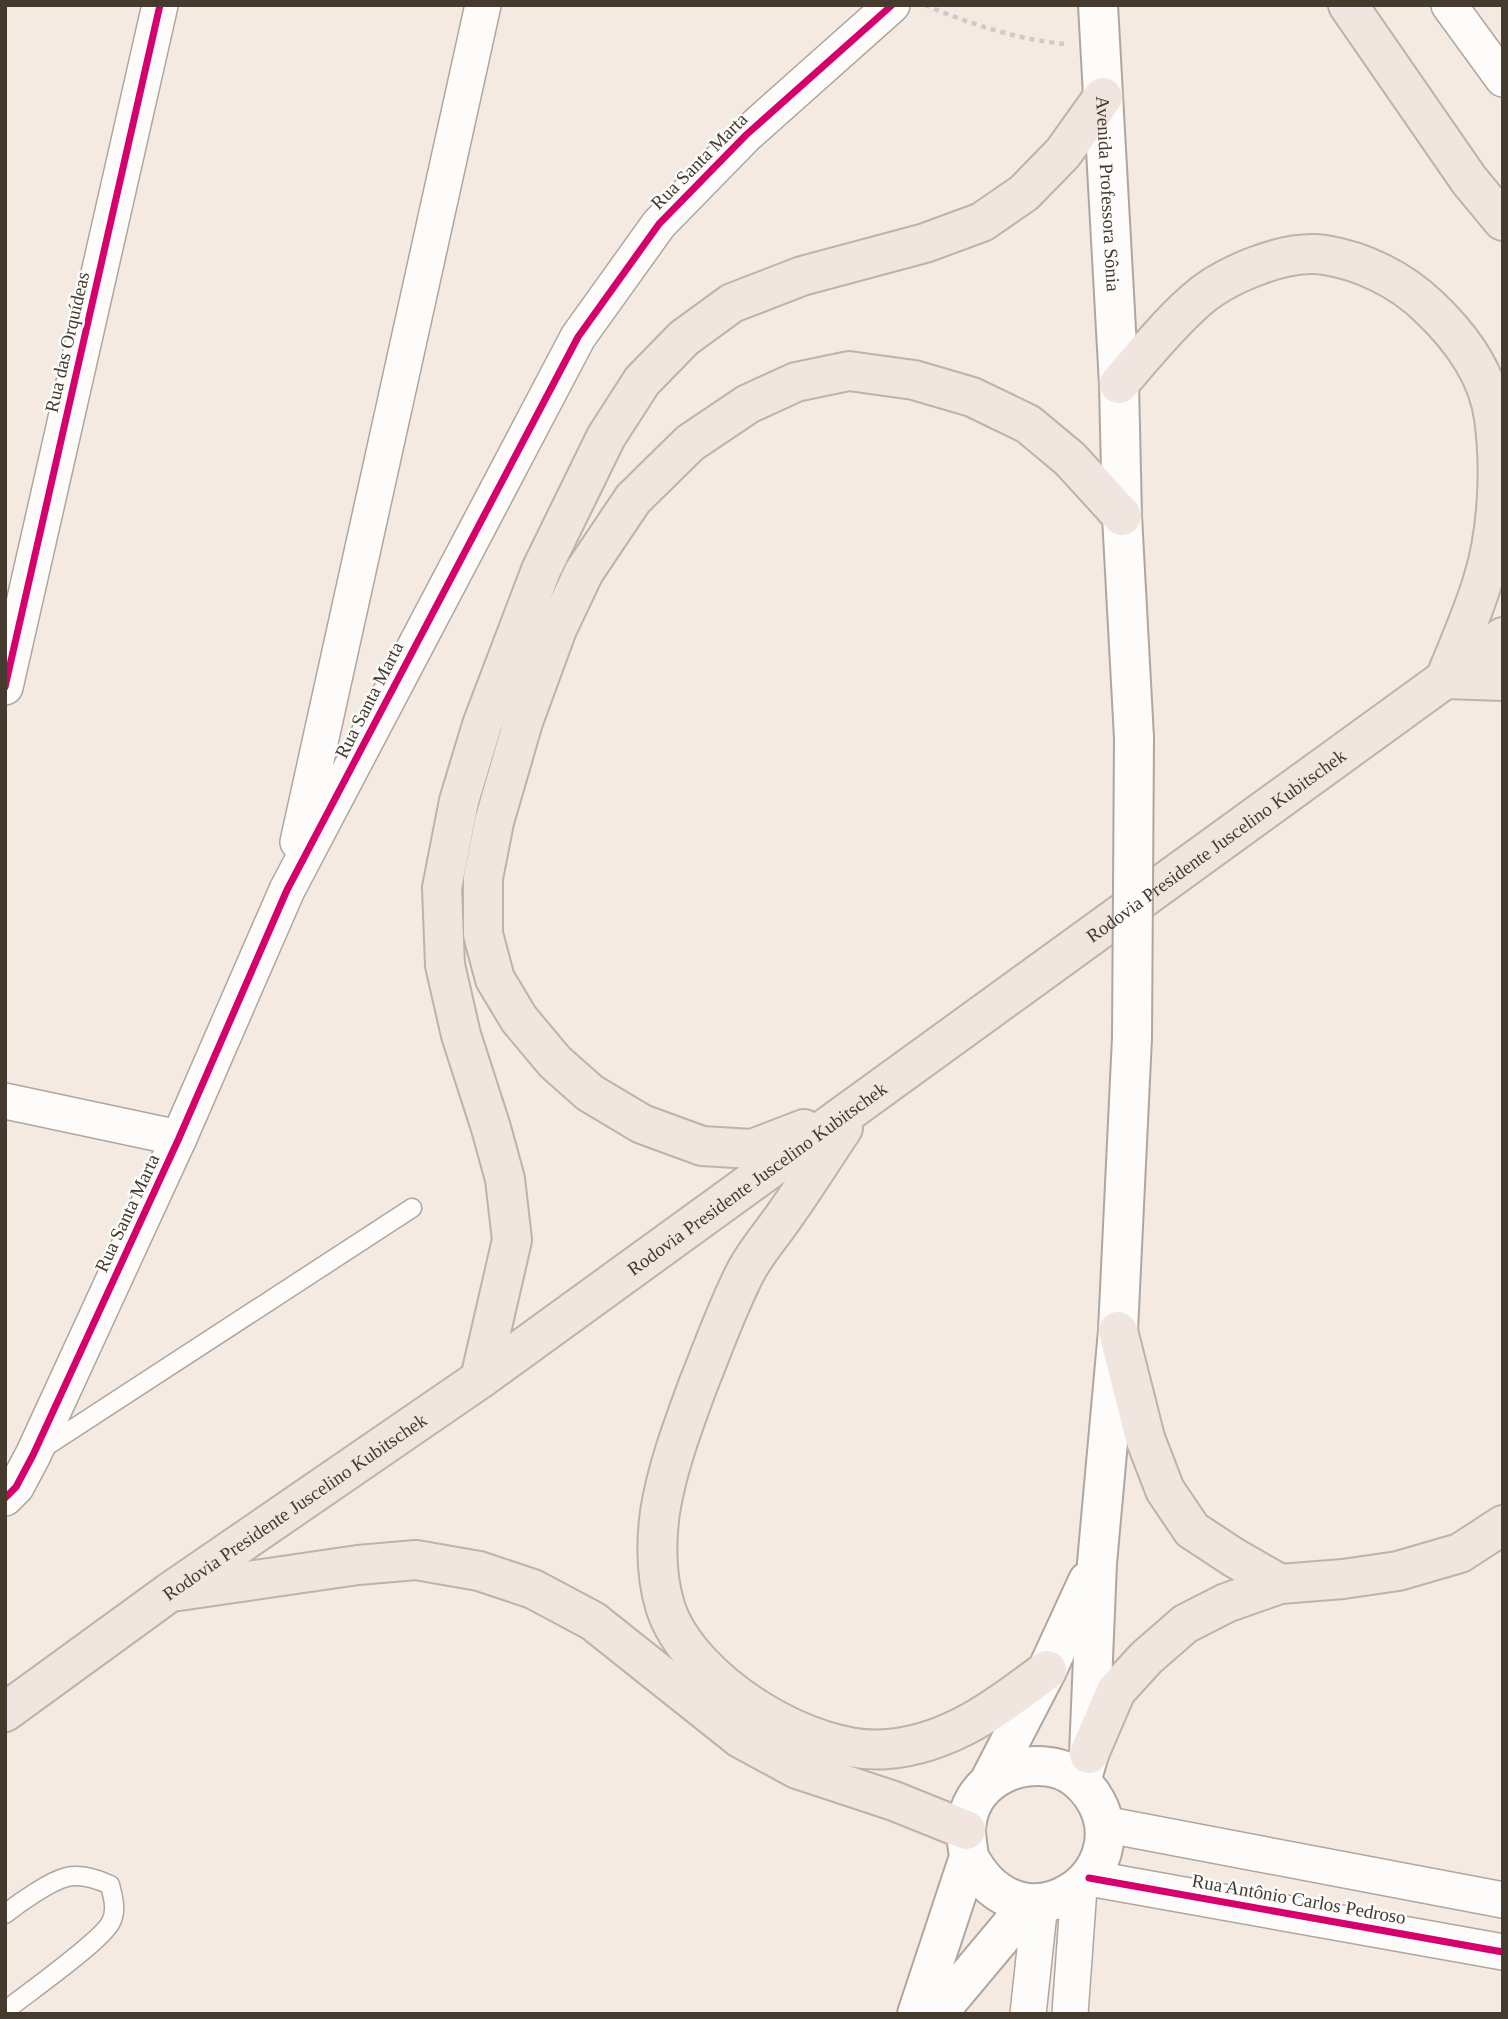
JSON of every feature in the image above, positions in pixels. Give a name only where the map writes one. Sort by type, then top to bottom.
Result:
[{"type":"highway","points":[[1348,5],[1469,180],[1503,221]]},
{"type":"highway","points":[[480,1378],[512,1240],[505,1179],[460,1035],[445,965],[442,888],[459,802],[482,725],[541,570],[606,437],[642,381],[684,338],[732,303],[790,280],[925,243],[982,222],[1024,194],[1063,153],[1103,97]]},
{"type":"highway","points":[[1119,384],[1195,300],[1235,275],[1279,258],[1324,255],[1373,269],[1415,293],[1451,327],[1480,370],[1494,416],[1498,499],[1486,565],[1445,679],[1503,681]]},
{"type":"highway","points":[[855,1109],[752,1149],[702,1146],[642,1124],[590,1093],[555,1062],[519,1019],[495,979],[483,934],[483,878],[494,822],[523,722],[557,629],[584,572],[633,499],[690,443],[748,404],[796,382],[849,372],[914,380],[961,394],[1028,424],[1070,459],[1122,516]]},
{"type":"highway","name":"Rodovia Presidente Juscelino Kubitschek","points":[[5,1712],[170,1592],[480,1378],[1503,638]]},
{"type":"highway","points":[[855,1109],[746,1271],[711,1350],[676,1446],[660,1512],[657,1563],[666,1607],[691,1654],[732,1692],[811,1738],[846,1746],[887,1750],[931,1741],[966,1726],[1047,1670]]},
{"type":"highway","points":[[1118,1331],[1144,1438],[1165,1490],[1192,1530],[1280,1584]]},
{"type":"highway","points":[[1085,1768],[1116,1691],[1146,1658],[1185,1623],[1226,1603],[1280,1584],[1398,1571],[1460,1553],[1503,1525]]},
{"type":"highway","points":[[170,1592],[358,1565],[415,1560],[479,1571],[533,1590],[593,1621],[740,1738],[797,1769],[894,1801],[968,1843]]},
{"type":"main road","name":"Avenida Professora Sônia","points":[[1085,1768],[1097,1563],[1118,1331],[1132,1038],[1134,738],[1122,516],[1119,384],[1098,5]]},
{"type":"main road","points":[[918,2014],[968,1843],[970,1812],[977,1796],[989,1782],[1047,1670],[1097,1563]]},
{"type":"main road","points":[[968,1843],[979,1874],[992,1889],[1009,1899],[1035,1903],[1061,1899],[1084,1883],[1101,1852],[1104,1824],[1085,1768],[1064,1771],[1045,1765],[1025,1765],[1006,1771],[989,1782]]},
{"type":"main road","points":[[937,2014],[1035,1903]]},
{"type":"street","name":"Rua das Orquídeas","points":[[5,687],[160,5]]},
{"type":"street","points":[[287,890],[483,5]]},
{"type":"street","name":"Rua Santa Marta","points":[[5,1498],[16,1487],[33,1455],[179,1138],[287,890],[578,337],[659,224],[746,135],[892,5]]},
{"type":"street","points":[[1449,5],[1503,79]]},
{"type":"street","points":[[5,1101],[179,1138]]},
{"type":"street","name":"Rua Antônio Carlos Pedroso","points":[[1104,1824],[1503,1900]]},
{"type":"street","points":[[1070,2014],[1084,1883]]},
{"type":"street","name":"Rua Antônio Carlos Pedroso","points":[[1084,1883],[1499,1943]]},
{"type":"street","points":[[1028,2014],[1035,1903]]},
{"type":"lane","points":[[33,1455],[412,1208]]},
{"type":"lane","points":[[5,1913],[67,1877],[93,1877],[110,1885],[115,1902],[111,1923],[97,1939],[5,2011]]},
{"type":"path","points":[[925,5],[966,22],[1046,42],[1100,48]]},
{"type":"cycle path","points":[[5,687],[160,5]]},
{"type":"cycle path","points":[[5,1498],[16,1487],[33,1455],[179,1138],[287,890],[578,337],[659,224],[746,135],[892,5]]},
{"type":"cycle path","points":[[1089,1878],[1503,1952]]}]
